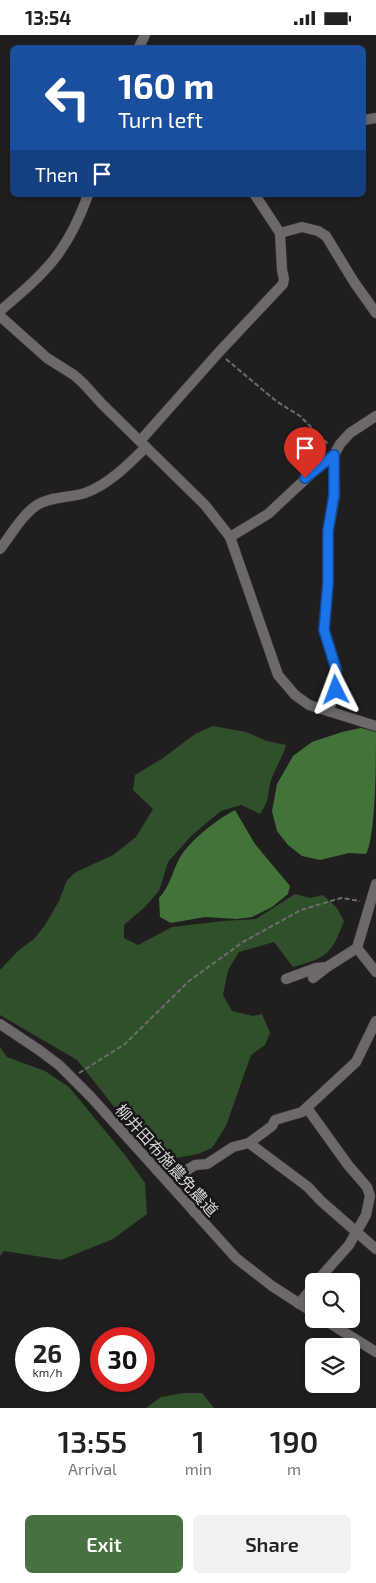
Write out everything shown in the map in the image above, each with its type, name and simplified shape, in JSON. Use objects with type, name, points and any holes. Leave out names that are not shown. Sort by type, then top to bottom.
[{"type":"street","points":[[0,311],[48,269],[78,221],[87,197]]},
{"type":"street","points":[[0,549],[28,513],[37,505],[46,501],[85,493],[99,487],[143,444],[220,351],[283,284],[280,233],[256,197]]},
{"type":"street","points":[[280,233],[302,227],[318,231],[326,237],[376,313]]},
{"type":"street","points":[[0,315],[47,359],[74,375],[83,383],[205,505],[230,537],[278,675],[295,695],[309,705],[376,726]]},
{"type":"street","points":[[230,537],[268,515],[335,453],[350,433],[376,416]]},
{"type":"street","points":[[328,711],[336,690],[336,669],[324,630],[328,583],[328,531],[334,495],[335,453]]},
{"type":"street","points":[[313,977],[357,948],[376,884]]},
{"type":"street","points":[[357,948],[376,972]]},
{"type":"street","points":[[286,979],[316,968],[327,967]]},
{"type":"street","points":[[194,1212],[186,1175],[187,1170],[195,1165],[208,1164],[215,1161],[224,1152],[249,1143],[272,1126],[275,1120],[302,1112],[356,1061],[376,1021]]},
{"type":"street","name":"柳井田布施農免農道","points":[[0,1024],[39,1050],[71,1078],[236,1258],[272,1286],[305,1308]]},
{"type":"street","points":[[307,1108],[348,1165],[367,1187],[370,1196],[366,1215],[356,1232],[343,1253],[324,1273]]},
{"type":"street","points":[[249,1143],[308,1187],[321,1201],[376,1249]]},
{"type":"street","points":[[299,1304],[305,1296]]},
{"type":"street","points":[[337,1328],[376,1352]]},
{"type":"path","points":[[220,351],[230,363],[276,401],[300,416],[335,453]]},
{"type":"path","points":[[71,1078],[125,1044],[189,981],[243,942],[276,922],[300,910],[341,898],[370,903]]},
{"type":"shaded area","points":[[213,726],[246,732],[267,741],[286,745],[271,781],[264,808],[260,814],[241,805],[221,811],[192,835],[168,862],[159,891],[145,907],[124,925],[124,938],[138,945],[172,927],[256,919],[295,894],[310,898],[323,895],[337,908],[344,921],[327,953],[305,964],[293,967],[274,942],[239,952],[228,970],[223,995],[232,1011],[253,1016],[262,1014],[270,1033],[265,1045],[251,1055],[226,1126],[212,1148],[198,1154],[176,1158],[156,1154],[142,1142],[77,1060],[0,1015],[0,970],[18,951],[35,938],[45,925],[59,901],[67,880],[76,872],[113,855],[136,837],[153,809],[133,790],[135,775],[163,758],[195,734]]},
{"type":"shaded area","points":[[361,728],[376,732],[374,814],[366,854],[349,853],[320,860],[302,856],[288,845],[277,831],[272,811],[277,784],[293,756],[312,742]]},
{"type":"shaded area","points":[[235,810],[255,844],[290,886],[288,894],[272,907],[252,917],[237,919],[205,917],[171,923],[160,917],[159,898],[166,889],[179,859],[204,831]]},
{"type":"shaded area","points":[[0,1047],[7,1057],[45,1071],[69,1087],[125,1155],[145,1183],[147,1214],[113,1239],[61,1260],[4,1251],[0,1256]]},
{"type":"shaded area","points":[[184,1393],[202,1393],[214,1408],[146,1408],[161,1397]]},
{"type":"route","points":[[305,478],[334,455],[334,495],[328,531],[328,583],[324,630],[336,669],[336,690]]}]
